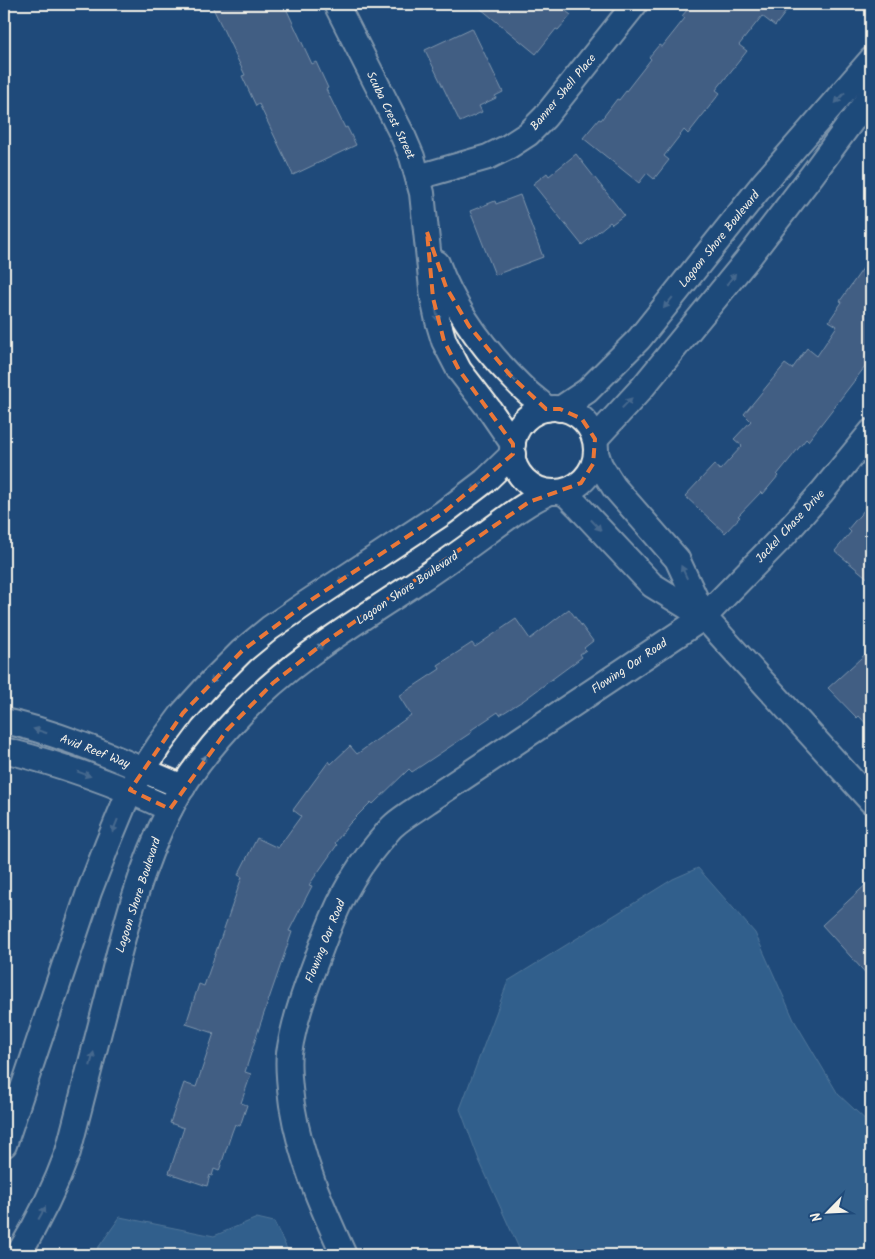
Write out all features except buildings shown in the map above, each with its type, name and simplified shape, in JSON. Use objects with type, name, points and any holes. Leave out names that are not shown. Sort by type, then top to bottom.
[{"type":"street","name":"Scuba Crest Street","points":[[336,4],[403,136],[418,177],[427,232],[433,298],[444,340],[459,370],[489,409],[513,449]]},
{"type":"street","name":"Banner Shell Place","points":[[418,177],[488,157],[528,134],[545,117],[636,4]]},
{"type":"street","name":"Lagoon Shore Boulevard","points":[[553,409],[588,391],[639,339],[763,184],[871,60]]},
{"type":"street","points":[[555,492],[571,489],[585,478],[594,464],[595,446],[746,261],[871,94]]},
{"type":"street","name":"Scuba Crest Street","points":[[427,232],[446,287],[469,326],[510,375],[532,396],[553,409]]},
{"type":"street","points":[[704,616],[652,585],[567,495],[539,489],[529,484],[515,465],[513,449],[517,432],[524,421],[534,413],[553,409],[571,412],[582,419],[590,428],[600,465],[614,486],[677,559],[704,616],[871,801]]},
{"type":"street","name":"Jackel Chase Drive","points":[[704,616],[785,534],[871,432]]},
{"type":"street","points":[[4,1145],[90,892],[130,790],[183,713],[242,651],[270,628],[443,513],[485,481],[513,449]]},
{"type":"street","name":"Lagoon Shore Boulevard","points":[[18,1255],[59,1179],[68,1152],[124,933],[154,845],[170,810],[183,788],[215,744],[242,713],[294,665],[325,642],[449,561],[523,506],[555,492]]},
{"type":"street","name":"Flowing Oar Road","points":[[344,1255],[321,1206],[307,1170],[297,1134],[290,1090],[289,1055],[295,1022],[306,988],[335,909],[351,879],[393,826],[428,800],[704,616]]},
{"type":"street","name":"Avid Reef Way","points":[[4,721],[51,735],[183,788]]},
{"type":"street","name":"Avid Reef Way","points":[[4,750],[42,759],[130,790],[170,810]]},
{"type":"highlighted area","points":[[427,232],[446,287],[469,326],[510,375],[546,409],[560,409],[582,419],[595,439],[593,464],[581,483],[529,502],[325,642],[273,683],[227,730],[170,809],[130,790],[183,713],[242,651],[308,602],[443,513],[513,454],[513,444],[459,370],[444,341],[433,298]]},
{"type":"water","points":[[698,868],[755,933],[794,1020],[838,1094],[871,1125],[871,1255],[522,1255],[479,1160],[460,1109],[508,981],[673,879]]},
{"type":"water","points":[[120,1217],[214,1236],[257,1218],[274,1222],[290,1255],[93,1255]]}]
